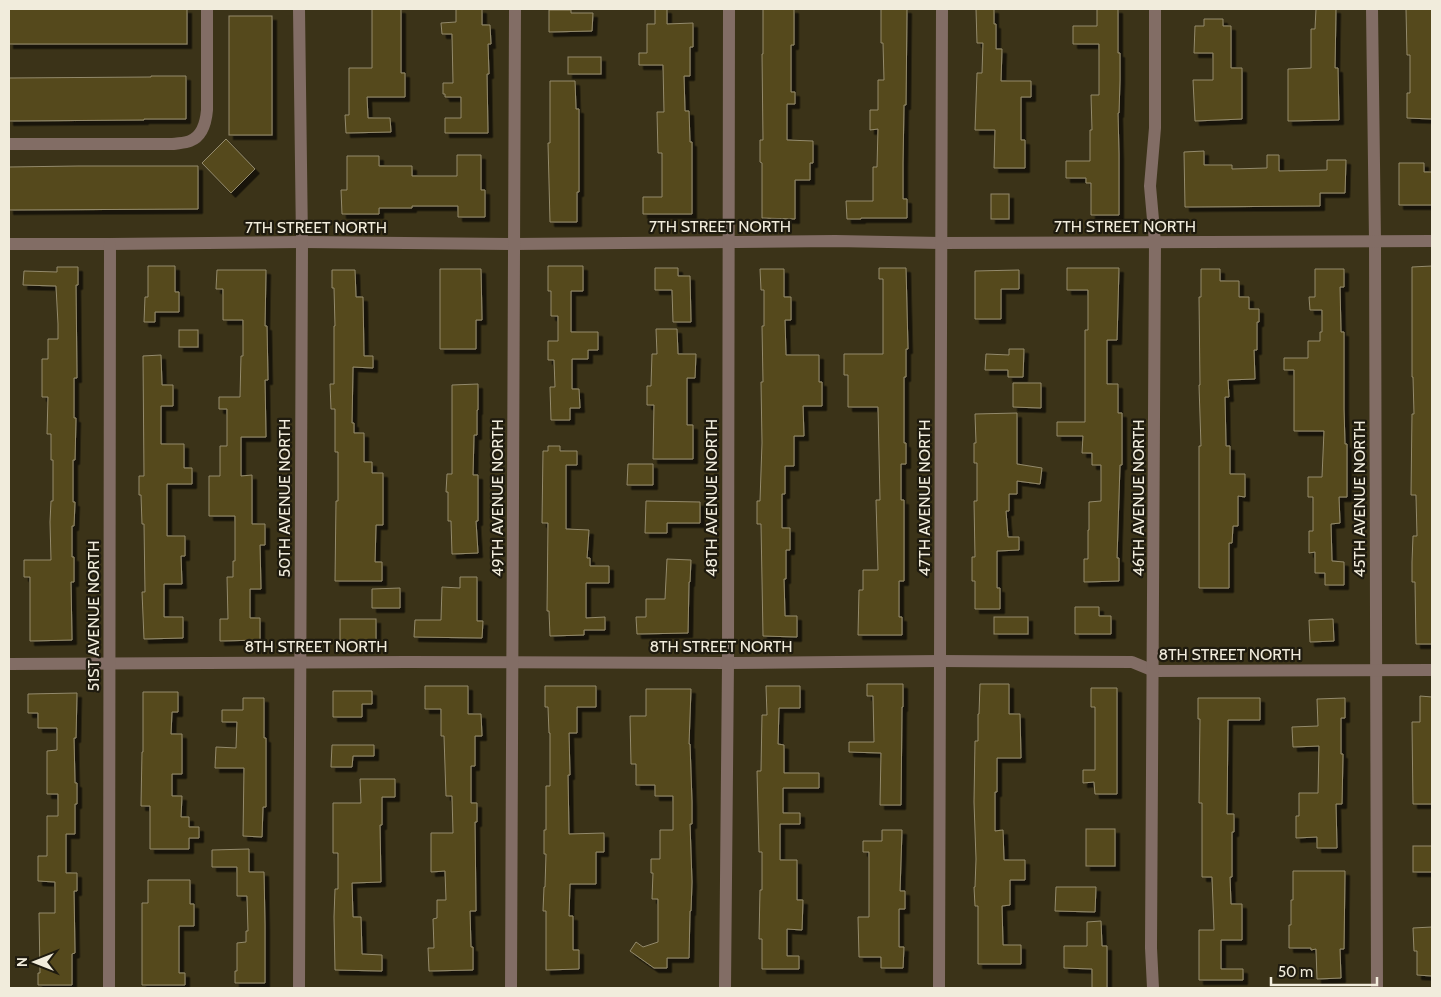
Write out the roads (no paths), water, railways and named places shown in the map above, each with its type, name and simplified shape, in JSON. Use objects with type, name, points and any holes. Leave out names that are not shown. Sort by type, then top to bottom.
[{"type":"street","points":[[9,144],[173,144],[190,141],[200,134],[206,122],[207,9]]},
{"type":"street","name":"50TH AVENUE NORTH","points":[[299,9],[302,242],[299,988]]},
{"type":"street","name":"49TH AVENUE NORTH","points":[[511,988],[515,9]]},
{"type":"street","name":"48TH AVENUE NORTH","points":[[725,988],[728,663],[729,9]]},
{"type":"street","name":"47TH AVENUE NORTH","points":[[939,988],[942,9]]},
{"type":"street","name":"46TH AVENUE NORTH","points":[[1153,988],[1151,948],[1155,242],[1150,186],[1155,128],[1155,9]]},
{"type":"street","name":"45TH AVENUE NORTH","points":[[1372,9],[1375,241],[1377,988]]},
{"type":"street","name":"7TH STREET NORTH","points":[[9,244],[1432,241]]},
{"type":"street","name":"51ST AVENUE NORTH","points":[[109,988],[110,244]]},
{"type":"street","name":"8TH STREET NORTH","points":[[9,664],[940,661],[1132,662],[1154,671],[1432,670]]}]
